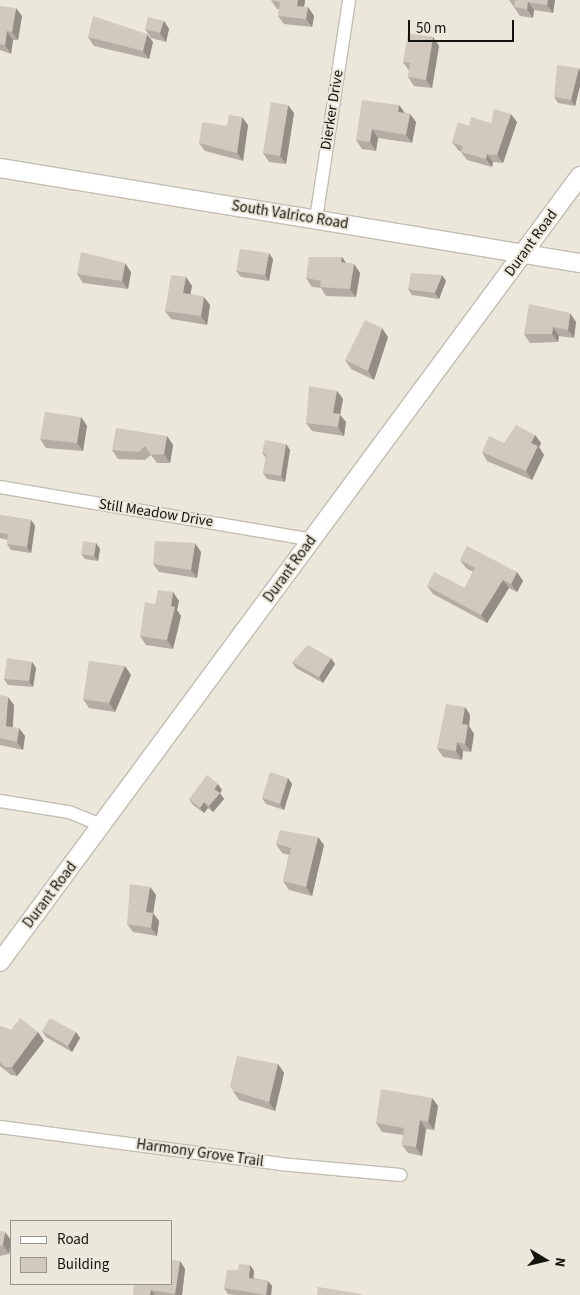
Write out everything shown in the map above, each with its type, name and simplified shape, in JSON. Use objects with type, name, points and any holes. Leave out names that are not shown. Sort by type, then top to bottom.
[{"type":"street","name":"Dierker Drive","points":[[316,219],[349,0]]},
{"type":"street","name":"South Valrico Road","points":[[0,168],[580,263]]},
{"type":"street","name":"Durant Road","points":[[0,962],[580,176]]},
{"type":"street","name":"Still Meadow Drive","points":[[0,487],[312,540]]},
{"type":"street","points":[[0,801],[69,812],[102,824]]},
{"type":"street","name":"Harmony Grove Trail","points":[[0,1128],[280,1164],[401,1175]]},
{"type":"building","points":[[271,0],[298,0],[297,6],[308,7],[306,19],[278,16],[280,2]]},
{"type":"building","points":[[515,0],[548,0],[547,5],[528,2],[527,9],[514,7]]},
{"type":"building","points":[[0,6],[16,8],[12,32],[7,31],[5,45],[0,44]]},
{"type":"building","points":[[93,16],[147,34],[143,51],[88,37]]},
{"type":"building","points":[[148,17],[164,21],[160,33],[145,29]]},
{"type":"building","points":[[408,33],[433,37],[426,80],[408,77],[410,63],[403,62]]},
{"type":"building","points":[[557,65],[579,68],[571,100],[554,97]]},
{"type":"building","points":[[362,100],[399,105],[398,112],[410,114],[406,135],[372,129],[370,142],[356,140]]},
{"type":"building","points":[[271,102],[288,105],[280,156],[263,153]]},
{"type":"building","points":[[494,109],[511,114],[497,155],[487,154],[486,159],[461,152],[463,147],[452,142],[458,122],[469,126],[471,117],[491,123]]},
{"type":"building","points":[[229,115],[242,117],[237,153],[199,143],[202,122],[227,126]]},
{"type":"building","points":[[240,249],[269,253],[265,275],[236,271]]},
{"type":"building","points":[[81,252],[125,263],[122,281],[77,274]]},
{"type":"building","points":[[309,257],[342,257],[341,262],[354,264],[350,289],[320,287],[321,281],[306,278]]},
{"type":"building","points":[[411,273],[442,275],[435,293],[408,289]]},
{"type":"building","points":[[171,275],[186,277],[183,293],[204,297],[201,316],[165,311]]},
{"type":"building","points":[[529,304],[570,313],[568,330],[553,327],[552,334],[524,334]]},
{"type":"building","points":[[365,320],[382,328],[368,371],[345,360]]},
{"type":"building","points":[[309,386],[337,391],[333,413],[340,414],[338,427],[306,423]]},
{"type":"building","points":[[45,412],[81,417],[77,443],[40,439]]},
{"type":"building","points":[[516,425],[535,435],[531,443],[538,446],[526,471],[482,452],[489,436],[504,443]]},
{"type":"building","points":[[116,428],[167,436],[164,454],[151,455],[145,446],[139,452],[112,450]]},
{"type":"building","points":[[265,440],[286,444],[281,476],[263,473],[266,454],[262,453]]},
{"type":"building","points":[[0,515],[31,520],[27,547],[7,544],[8,534],[0,533]]},
{"type":"building","points":[[83,541],[96,543],[94,556],[81,554]]},
{"type":"building","points":[[155,541],[195,543],[191,570],[153,564]]},
{"type":"building","points":[[467,546],[517,572],[511,584],[503,580],[481,615],[427,586],[434,572],[465,588],[475,568],[460,560]]},
{"type":"building","points":[[158,590],[173,592],[171,606],[175,607],[167,640],[140,636],[145,602],[155,604]]},
{"type":"building","points":[[308,645],[331,658],[319,677],[292,662]]},
{"type":"building","points":[[7,658],[32,662],[29,681],[4,679]]},
{"type":"building","points":[[89,661],[125,666],[109,703],[83,699]]},
{"type":"building","points":[[0,695],[8,697],[6,726],[19,728],[17,742],[0,738]]},
{"type":"building","points":[[446,704],[465,707],[462,724],[468,725],[465,744],[457,742],[456,751],[437,748]]},
{"type":"building","points":[[270,772],[288,778],[280,804],[262,798]]},
{"type":"building","points":[[207,775],[218,784],[214,789],[220,793],[209,806],[204,802],[200,808],[189,799]]},
{"type":"building","points":[[280,830],[318,837],[306,887],[283,881],[291,848],[276,844]]},
{"type":"building","points":[[130,884],[150,887],[146,912],[153,913],[151,928],[127,924]]},
{"type":"building","points":[[20,1018],[38,1032],[12,1067],[5,1067],[0,1062],[0,1026],[11,1030]]},
{"type":"building","points":[[50,1018],[76,1032],[68,1046],[42,1031]]},
{"type":"building","points":[[237,1056],[278,1064],[269,1102],[233,1091],[230,1086]]},
{"type":"building","points":[[381,1089],[432,1098],[428,1122],[420,1120],[416,1147],[402,1145],[404,1128],[376,1123]]},
{"type":"building","points":[[0,1231],[5,1232],[3,1245],[0,1246]]},
{"type":"building","points":[[172,1260],[180,1261],[175,1294],[151,1290],[150,1295],[133,1295],[134,1285],[172,1285]]},
{"type":"building","points":[[239,1264],[250,1265],[249,1278],[268,1281],[266,1295],[224,1288],[227,1270],[238,1270]]},
{"type":"building","points":[[318,1287],[362,1294],[362,1295],[317,1295]]}]
